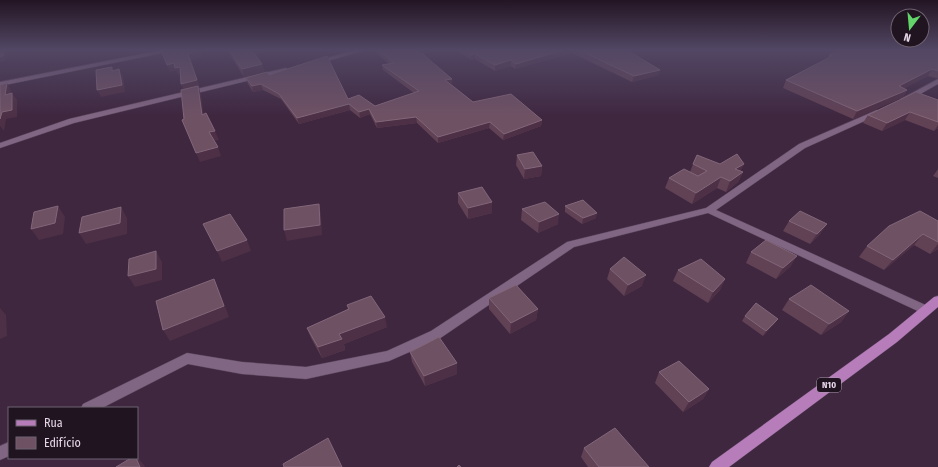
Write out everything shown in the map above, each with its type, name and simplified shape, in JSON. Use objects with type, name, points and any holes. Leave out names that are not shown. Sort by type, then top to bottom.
[{"type":"main road","name":"N10","points":[[717,467],[893,338],[938,300]]},
{"type":"street","points":[[0,84],[62,72]]},
{"type":"street","points":[[0,146],[72,121],[280,72]]},
{"type":"street","points":[[90,407],[187,358],[242,368],[306,373],[389,356],[435,335],[571,244],[709,210],[802,146],[891,106],[938,81]]},
{"type":"street","points":[[709,210],[926,310]]},
{"type":"building","points":[[96,72],[120,72],[122,85],[97,90]]},
{"type":"building","points":[[180,72],[194,72],[197,80],[181,84]]},
{"type":"building","points":[[267,72],[269,75],[279,72],[335,72],[348,99],[359,95],[375,106],[419,91],[392,72],[444,72],[452,79],[445,80],[473,102],[511,94],[542,120],[504,134],[490,122],[438,137],[416,117],[376,122],[369,109],[359,112],[349,104],[297,118],[279,94],[261,84],[252,86],[246,78]]},
{"type":"building","points":[[625,72],[652,72],[634,76]]},
{"type":"building","points":[[802,72],[927,72],[899,86],[907,90],[857,111],[786,80]]},
{"type":"building","points":[[7,83],[5,95],[12,93],[12,110],[2,112],[0,119],[0,85]]},
{"type":"building","points":[[198,86],[202,115],[206,113],[215,131],[209,132],[218,147],[196,153],[182,120],[184,119],[181,90]]},
{"type":"building","points":[[916,92],[938,100],[938,122],[910,112],[887,123],[868,115]]},
{"type":"building","points":[[533,152],[542,166],[525,169],[517,155]]},
{"type":"building","points":[[737,154],[744,164],[735,169],[743,172],[730,181],[721,177],[696,193],[669,178],[684,169],[698,176],[707,171],[693,164],[697,155],[720,164]]},
{"type":"building","points":[[482,187],[492,202],[468,208],[458,193]]},
{"type":"building","points":[[583,200],[597,213],[583,218],[565,206]]},
{"type":"building","points":[[545,202],[559,214],[539,222],[522,209]]},
{"type":"building","points":[[319,204],[320,225],[284,230],[284,209]]},
{"type":"building","points":[[58,206],[55,223],[31,229],[34,212]]},
{"type":"building","points":[[121,207],[120,223],[79,233],[82,217]]},
{"type":"building","points":[[800,211],[827,224],[817,234],[789,221]]},
{"type":"building","points":[[920,211],[938,221],[938,242],[923,234],[893,260],[867,246],[889,226]]},
{"type":"building","points":[[230,214],[247,240],[217,251],[203,224]]},
{"type":"building","points":[[766,240],[797,256],[783,268],[751,252]]},
{"type":"building","points":[[156,251],[156,269],[128,276],[129,259]]},
{"type":"building","points":[[624,257],[646,275],[628,285],[610,269]]},
{"type":"building","points":[[701,259],[725,279],[713,292],[678,270]]},
{"type":"building","points":[[214,279],[224,306],[163,330],[156,301]]},
{"type":"building","points":[[516,285],[538,309],[511,323],[489,298]]},
{"type":"building","points":[[811,285],[849,311],[829,324],[789,299]]},
{"type":"building","points":[[371,296],[385,317],[339,334],[342,339],[318,347],[307,328],[349,309],[347,305]]},
{"type":"building","points":[[756,303],[778,319],[766,331],[745,316]]},
{"type":"building","points":[[439,337],[457,363],[424,376],[410,352]]},
{"type":"building","points":[[679,361],[709,389],[689,402],[659,372]]},
{"type":"building","points":[[615,428],[649,467],[599,467],[584,448]]},
{"type":"building","points":[[328,438],[342,467],[284,467],[283,464]]},
{"type":"building","points":[[129,459],[136,459],[140,467],[116,467]]}]
